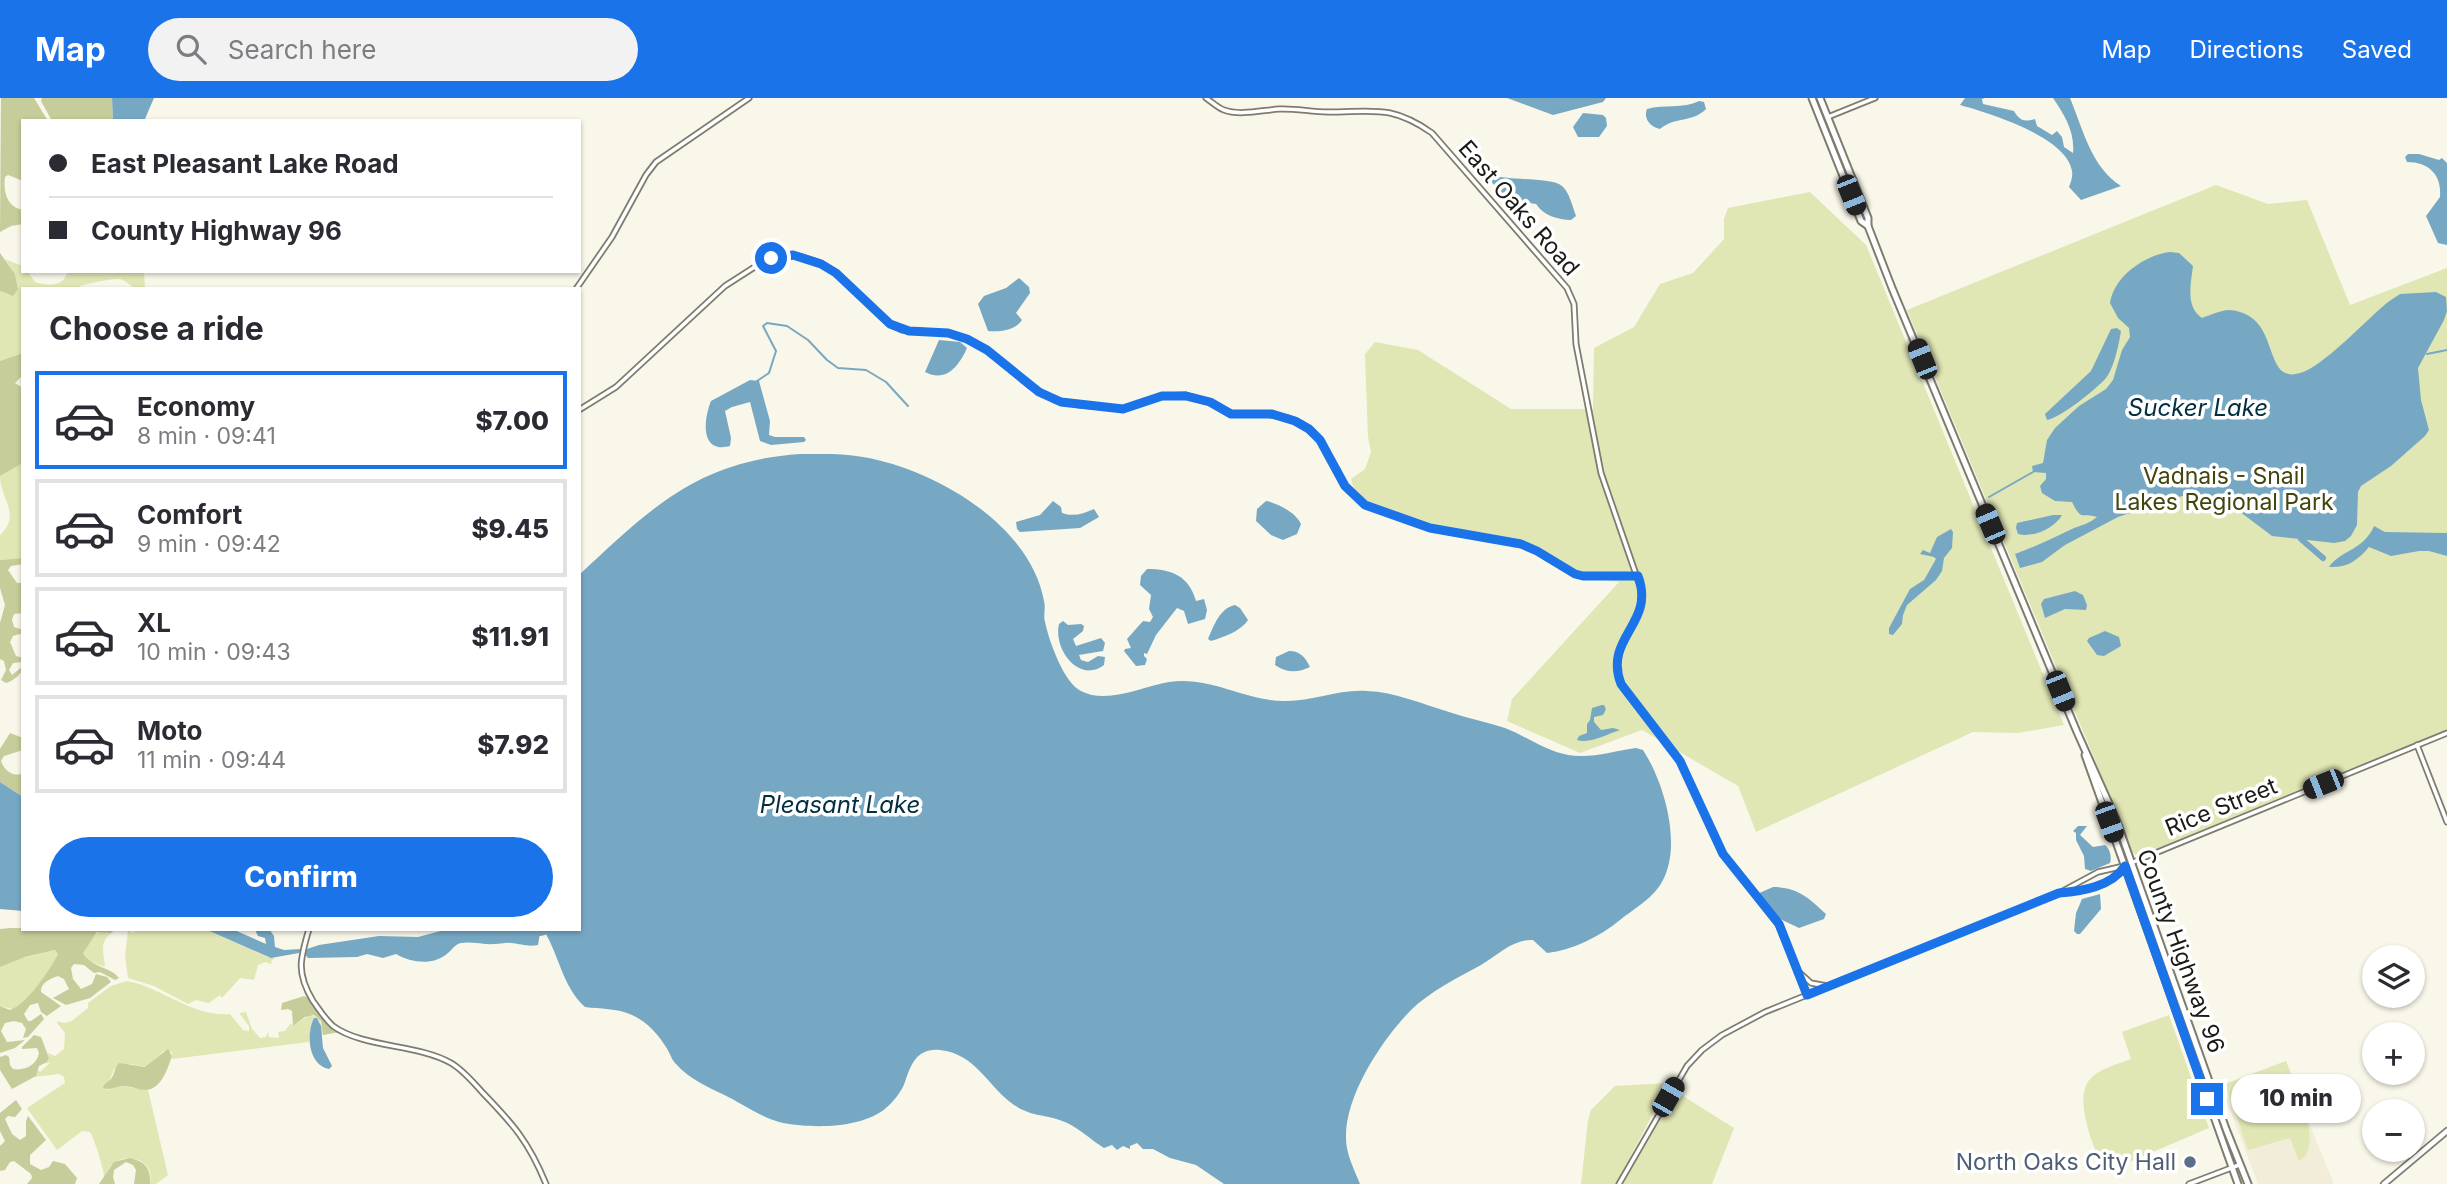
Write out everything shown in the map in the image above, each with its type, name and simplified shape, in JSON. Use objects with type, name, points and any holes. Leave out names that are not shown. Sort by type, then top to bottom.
[{"type":"main road","name":"County Highway 96","points":[[1812,98],[1824,118],[1868,218],[1868,226],[2077,732],[2238,1184]]},
{"type":"main road","name":"County Highway 96","points":[[1820,98],[1824,118]]},
{"type":"main road","name":"County Highway 96","points":[[2077,732],[2100,780],[2132,863],[2248,1184]]},
{"type":"main road","points":[[2384,1184],[2447,1131]]},
{"type":"street","points":[[577,287],[612,237],[656,162],[749,98]]},
{"type":"street","name":"East Oaks Road","points":[[1206,98],[1224,110],[1232,111],[1364,110],[1404,117],[1432,133],[1563,283],[1572,298],[1575,311],[1576,344],[1601,473],[1622,538],[1638,576],[1642,595],[1641,608],[1617,653],[1617,671],[1621,684],[1680,761],[1718,845],[1729,863],[1779,924],[1807,995]]},
{"type":"street","points":[[1824,118],[1875,98]]},
{"type":"street","points":[[581,409],[616,387],[725,286],[764,261],[785,255],[799,256],[836,273],[890,324],[909,331],[948,333],[967,339],[987,350],[1039,392],[1055,400],[1123,409],[1162,396],[1186,396],[1210,402],[1231,414],[1265,414],[1288,418],[1303,424],[1320,440],[1345,486],[1365,505],[1430,528],[1521,544],[1575,574],[1638,576]]},
{"type":"street","name":"Rice Street","points":[[2125,866],[2447,733]]},
{"type":"street","points":[[2417,745],[2447,822]]},
{"type":"street","points":[[2059,893],[2094,887],[2116,876],[2125,866]]},
{"type":"street","points":[[1619,1184],[1680,1076],[1712,1042],[1738,1025],[2059,893],[2098,872],[2125,866]]},
{"type":"street","points":[[309,931],[300,969],[304,985],[330,1023],[352,1035],[435,1056],[457,1067],[519,1132],[535,1158],[546,1184]]},
{"type":"street","points":[[1797,969],[1811,983],[1832,985]]},
{"type":"street","points":[[2189,1184],[2240,1165]]},
{"type":"shaded area","points":[[2286,1061],[2334,1184],[2258,1184],[2221,1086]]},
{"type":"green space","points":[[1,98],[34,98],[47,119],[21,119],[21,180],[8,175],[5,177],[6,193],[10,202],[21,209],[21,224],[0,232]]},
{"type":"green space","points":[[42,98],[112,98],[113,119],[51,119]]},
{"type":"green space","name":"Vadnais - Snail Lakes Regional Park","points":[[2216,185],[2268,204],[2307,200],[2350,305],[2447,268],[2447,730],[2214,827],[2137,856],[2131,851],[1907,310]]},
{"type":"green space","points":[[1810,192],[1866,245],[2064,725],[2018,733],[1973,732],[1756,832],[1738,786],[1642,730],[1580,753],[1507,721],[1512,699],[1619,582],[1582,576],[1554,557],[1505,539],[1394,514],[1373,505],[1358,494],[1351,479],[1365,469],[1371,452],[1365,354],[1375,342],[1418,350],[1511,409],[1593,409],[1594,348],[1634,327],[1660,284],[1693,273],[1724,239],[1724,219],[1728,208]]},
{"type":"green space","points":[[0,253],[15,274],[18,289],[13,296],[0,291]]},
{"type":"green space","points":[[5,259],[21,266],[21,273],[28,273],[35,282],[59,283],[67,273],[144,273],[145,287],[134,287],[116,279],[80,287],[21,287],[21,354],[0,361],[0,291],[9,295],[18,289],[15,274]]},
{"type":"green space","points":[[21,354],[21,377],[15,383],[21,387],[21,464],[0,476],[0,361]]},
{"type":"green space","points":[[21,464],[21,558],[0,560],[0,535],[6,528],[10,513],[0,476]]},
{"type":"green space","points":[[21,558],[21,564],[11,566],[8,570],[17,583],[21,583],[21,613],[14,614],[12,620],[14,627],[21,629],[21,634],[13,636],[10,642],[16,656],[21,657],[21,662],[13,663],[9,670],[12,675],[21,668],[21,672],[6,683],[1,680],[6,670],[4,661],[0,659],[0,623],[5,605],[0,588],[0,560]]},
{"type":"green space","points":[[10,733],[21,737],[21,751],[4,756],[1,761],[9,772],[21,773],[21,796],[0,782],[0,749]]},
{"type":"green space","points":[[0,929],[114,931],[97,932],[83,953],[91,962],[111,971],[119,978],[115,980],[100,972],[94,973],[84,965],[74,964],[71,968],[73,979],[81,989],[92,984],[96,974],[107,977],[111,982],[90,998],[66,1005],[53,998],[69,989],[64,979],[58,976],[49,980],[42,986],[41,992],[61,1006],[47,1016],[41,1012],[38,1003],[30,1005],[24,1014],[28,1021],[41,1014],[44,1019],[28,1037],[23,1038],[26,1029],[22,1023],[5,1023],[1,1031],[7,1042],[25,1040],[15,1048],[0,1053],[0,1006],[10,1010],[24,1001],[44,977],[58,954],[55,950],[25,957],[0,967]]},
{"type":"green space","points":[[100,931],[113,932],[104,944],[105,967],[88,961],[83,953],[91,939]]},
{"type":"green space","points":[[128,931],[210,931],[275,958],[271,961],[272,964],[265,962],[258,965],[254,980],[240,978],[222,998],[220,995],[209,1003],[196,1000],[188,1004],[154,986],[128,978],[125,956]]},
{"type":"green space","points":[[55,950],[58,953],[55,960],[32,992],[12,1009],[0,1006],[0,967]]},
{"type":"green space","points":[[127,981],[190,1007],[216,1014],[230,1014],[243,1030],[249,1031],[249,1026],[239,1013],[246,1012],[252,1029],[260,1038],[266,1037],[268,1032],[269,1037],[279,1038],[278,1032],[285,1031],[291,1023],[293,1026],[310,1015],[316,1017],[312,1023],[309,1042],[172,1059],[172,1052],[164,1051],[147,1067],[130,1064],[114,1069],[106,1090],[123,1086],[148,1090],[168,1175],[156,1184],[150,1184],[150,1173],[144,1163],[128,1158],[117,1161],[104,1178],[90,1132],[82,1131],[57,1150],[27,1108],[65,1083],[64,1077],[59,1074],[34,1077],[38,1070],[40,1072],[51,1062],[45,1064],[49,1059],[48,1053],[55,1056],[64,1049],[65,1033],[58,1021],[74,1019],[88,1008],[88,1003],[111,986]]},
{"type":"green space","points":[[304,996],[309,998],[340,1032],[323,1035],[321,1021],[314,1015],[305,1017],[293,1026],[292,1011],[281,1010],[282,1003]]},
{"type":"green space","points":[[2169,1015],[2209,1128],[2104,1173],[2087,1125],[2083,1098],[2085,1087],[2091,1078],[2100,1072],[2131,1059],[2122,1032]]},
{"type":"green space","points":[[34,1035],[41,1037],[49,1058],[39,1066],[36,1076],[12,1089],[0,1070],[0,1057],[9,1057],[13,1069],[30,1066],[38,1057],[37,1048],[22,1047]]},
{"type":"green space","points":[[168,1049],[172,1056],[166,1071],[152,1089],[124,1086],[103,1088],[119,1063],[145,1067]]},
{"type":"green space","points":[[2286,1061],[2301,1098],[2309,1129],[2307,1154],[2299,1161],[2290,1138],[2248,1150],[2225,1084]]},
{"type":"green space","points":[[1669,1083],[1616,1184],[1581,1184],[1591,1110],[1615,1086]]},
{"type":"green space","points":[[1675,1091],[1734,1128],[1712,1184],[1623,1184]]},
{"type":"green space","points":[[16,1100],[22,1109],[15,1117],[8,1116],[5,1119],[12,1134],[20,1140],[26,1136],[28,1116],[46,1140],[30,1155],[30,1164],[41,1170],[49,1167],[53,1161],[65,1164],[77,1178],[75,1184],[27,1184],[32,1178],[31,1174],[14,1161],[0,1171],[0,1146],[5,1141],[0,1131],[0,1113]]},
{"type":"green space","points":[[129,1158],[146,1166],[150,1184],[134,1184],[136,1170],[126,1162],[114,1170],[115,1184],[99,1184],[114,1162]]},
{"type":"water","points":[[112,98],[154,98],[145,119],[113,119]]},
{"type":"water","points":[[1507,98],[1606,98],[1603,102],[1553,115]]},
{"type":"water","points":[[1965,98],[1985,98],[1982,99],[1983,104],[2014,111],[2023,120],[2035,119],[2037,126],[2052,135],[2057,131],[2062,137],[2064,147],[2073,153],[2071,131],[2053,98],[2070,98],[2095,158],[2102,169],[2121,186],[2081,200],[2069,187],[2072,171],[2067,159],[2056,147],[2007,120],[1960,105]]},
{"type":"water","points":[[1704,102],[1706,109],[1701,113],[1672,122],[1660,129],[1647,119],[1647,109],[1687,105]]},
{"type":"water","points":[[1583,113],[1603,115],[1606,118],[1607,126],[1599,137],[1578,137],[1573,127]]},
{"type":"water","points":[[2408,154],[2439,160],[2442,158],[2447,163],[2447,245],[2438,243],[2426,216],[2440,197],[2439,182],[2427,167],[2407,162],[2405,157]]},
{"type":"water","points":[[1492,175],[1557,183],[1567,192],[1576,216],[1571,220],[1561,219],[1547,214],[1536,204],[1507,200],[1489,179]]},
{"type":"water","name":"Sucker Lake","points":[[2170,252],[2179,253],[2193,266],[2190,294],[2197,313],[2202,318],[2232,310],[2254,320],[2262,329],[2281,370],[2289,374],[2300,373],[2320,362],[2400,294],[2436,292],[2446,297],[2447,311],[2444,320],[2418,368],[2421,400],[2429,430],[2391,466],[2361,486],[2358,492],[2357,525],[2345,541],[2334,543],[2272,536],[2222,501],[2182,496],[2118,517],[2065,545],[2042,562],[2020,568],[2015,554],[2097,517],[2082,515],[2072,502],[2055,501],[2042,493],[2040,486],[2046,479],[2046,473],[2033,472],[2032,466],[2043,463],[2047,440],[2055,428],[2079,406],[2106,389],[2113,380],[2122,350],[2130,337],[2129,328],[2118,318],[2110,303],[2118,284],[2141,262]]},
{"type":"water","points":[[1019,278],[1029,287],[1030,293],[1016,313],[1022,320],[1011,329],[988,331],[978,304],[984,296],[1006,288]]},
{"type":"water","points":[[2117,328],[2121,331],[2119,342],[2106,378],[2069,409],[2047,420],[2045,414],[2091,371],[2111,329]]},
{"type":"water","points":[[939,340],[960,342],[967,348],[951,371],[933,375],[925,372]]},
{"type":"water","points":[[750,380],[759,381],[770,421],[769,435],[804,437],[804,442],[771,445],[760,441],[750,402],[725,411],[731,438],[730,446],[713,445],[706,433],[711,401]]},
{"type":"water","name":"Pleasant Lake","points":[[800,454],[832,454],[891,463],[948,488],[975,505],[999,525],[1020,548],[1035,573],[1044,601],[1047,630],[1063,671],[1075,687],[1091,695],[1113,695],[1184,681],[1283,701],[1356,691],[1377,692],[1505,728],[1551,750],[1568,755],[1593,755],[1636,748],[1643,750],[1664,796],[1671,831],[1671,849],[1663,880],[1644,902],[1595,937],[1576,946],[1547,953],[1533,940],[1519,942],[1434,992],[1410,1011],[1367,1070],[1358,1087],[1347,1122],[1346,1144],[1360,1184],[1224,1184],[1196,1165],[1170,1158],[1153,1149],[1143,1149],[1137,1143],[1130,1146],[1130,1149],[1123,1146],[1117,1150],[1112,1145],[1104,1148],[1065,1122],[1018,1107],[971,1063],[940,1050],[920,1054],[894,1100],[876,1115],[863,1120],[835,1126],[805,1126],[779,1122],[760,1114],[684,1072],[647,1024],[620,1011],[585,1007],[566,980],[544,931],[581,931],[581,573],[629,529],[678,492],[732,467]]},
{"type":"water","points":[[1053,501],[1061,507],[1062,513],[1078,514],[1094,509],[1099,517],[1080,528],[1020,532],[1017,529],[1016,522],[1040,515]]},
{"type":"water","points":[[1266,501],[1281,506],[1295,516],[1301,524],[1297,534],[1283,540],[1271,535],[1256,521],[1257,509]]},
{"type":"water","points":[[2062,515],[2049,528],[2030,535],[2018,534],[2017,523]]},
{"type":"water","points":[[2374,526],[2385,532],[2447,533],[2447,556],[2419,551],[2391,556],[2369,547],[2351,563],[2329,567],[2364,540]]},
{"type":"water","points":[[1951,529],[1952,548],[1944,558],[1942,571],[1936,580],[1907,605],[1902,624],[1893,635],[1889,634],[1889,628],[1910,589],[1924,580],[1936,559],[1920,554],[1923,550],[1930,553],[1937,537]]},
{"type":"water","points":[[1147,569],[1164,570],[1184,580],[1196,601],[1204,599],[1207,610],[1205,619],[1188,624],[1184,611],[1177,608],[1156,635],[1147,654],[1144,653],[1147,659],[1145,665],[1136,666],[1124,651],[1131,648],[1127,639],[1143,621],[1150,622],[1153,617],[1149,609],[1151,595],[1140,585],[1141,576]]},
{"type":"water","points":[[2075,591],[2083,595],[2086,610],[2065,609],[2045,618],[2041,604],[2044,599]]},
{"type":"water","points":[[1235,605],[1248,620],[1245,624],[1227,635],[1211,641],[1208,639],[1221,613]]},
{"type":"water","points":[[1063,621],[1068,625],[1084,626],[1083,631],[1073,639],[1076,646],[1101,638],[1105,643],[1103,651],[1079,655],[1081,660],[1088,662],[1098,656],[1105,657],[1104,665],[1095,670],[1086,670],[1070,661],[1060,644],[1058,634],[1059,624]]},
{"type":"water","points":[[2105,631],[2119,637],[2121,646],[2104,656],[2097,655],[2087,641]]},
{"type":"water","points":[[1289,651],[1302,655],[1310,667],[1292,671],[1275,665],[1276,657]]},
{"type":"water","points":[[1604,705],[1606,709],[1603,715],[1594,717],[1594,722],[1601,730],[1620,730],[1593,740],[1577,740],[1579,736],[1587,733],[1592,708]]},
{"type":"water","points":[[0,782],[21,796],[21,911],[0,909]]},
{"type":"water","points":[[2078,826],[2087,826],[2080,835],[2093,847],[2107,846],[2110,863],[2091,871],[2085,869],[2084,856],[2073,831]]},
{"type":"water","points":[[1773,887],[1790,889],[1803,895],[1826,914],[1824,919],[1799,928],[1778,918],[1757,894]]},
{"type":"water","points":[[2100,894],[2101,909],[2080,934],[2077,934],[2074,931],[2076,913],[2082,899]]},
{"type":"water","points":[[210,931],[237,931],[266,944],[265,938],[258,936],[256,931],[270,931],[275,947],[284,950],[301,949],[299,953],[271,958]]},
{"type":"water","points":[[440,931],[540,933],[538,945],[461,943],[442,957],[429,961],[416,961],[396,954],[383,958],[367,954],[357,957],[308,958],[305,954],[307,949],[319,945],[379,936],[418,937]]},
{"type":"water","points":[[314,1018],[317,1018],[321,1026],[323,1048],[332,1066],[329,1069],[317,1062],[313,1055],[310,1032]]},
{"type":"waterway","points":[[757,381],[769,373],[776,351],[763,326],[767,323],[787,326],[808,340],[838,368],[866,370],[886,382],[908,406]]},
{"type":"waterway","points":[[2427,354],[2447,350]]},
{"type":"waterway","points":[[1989,497],[2033,472]]},
{"type":"waterway","points":[[2301,539],[2323,558]]},
{"type":"waterway","points":[[540,933],[544,932]]},
{"type":"place","name":"North Oaks City Hall","points":[[2190,1162]]},
{"type":"route","points":[[771,258],[793,255],[821,264],[836,273],[890,324],[909,331],[948,333],[967,339],[987,350],[1030,386],[1055,400],[1123,409],[1162,396],[1178,395],[1202,399],[1231,414],[1272,414],[1288,418],[1303,424],[1320,440],[1345,486],[1365,505],[1430,528],[1521,544],[1575,574],[1598,577],[1638,576],[1642,589],[1641,608],[1617,653],[1616,665],[1621,684],[1680,761],[1723,854],[1779,924],[1807,995],[2059,893],[2094,887],[2116,876],[2125,866],[2207,1099]]}]
